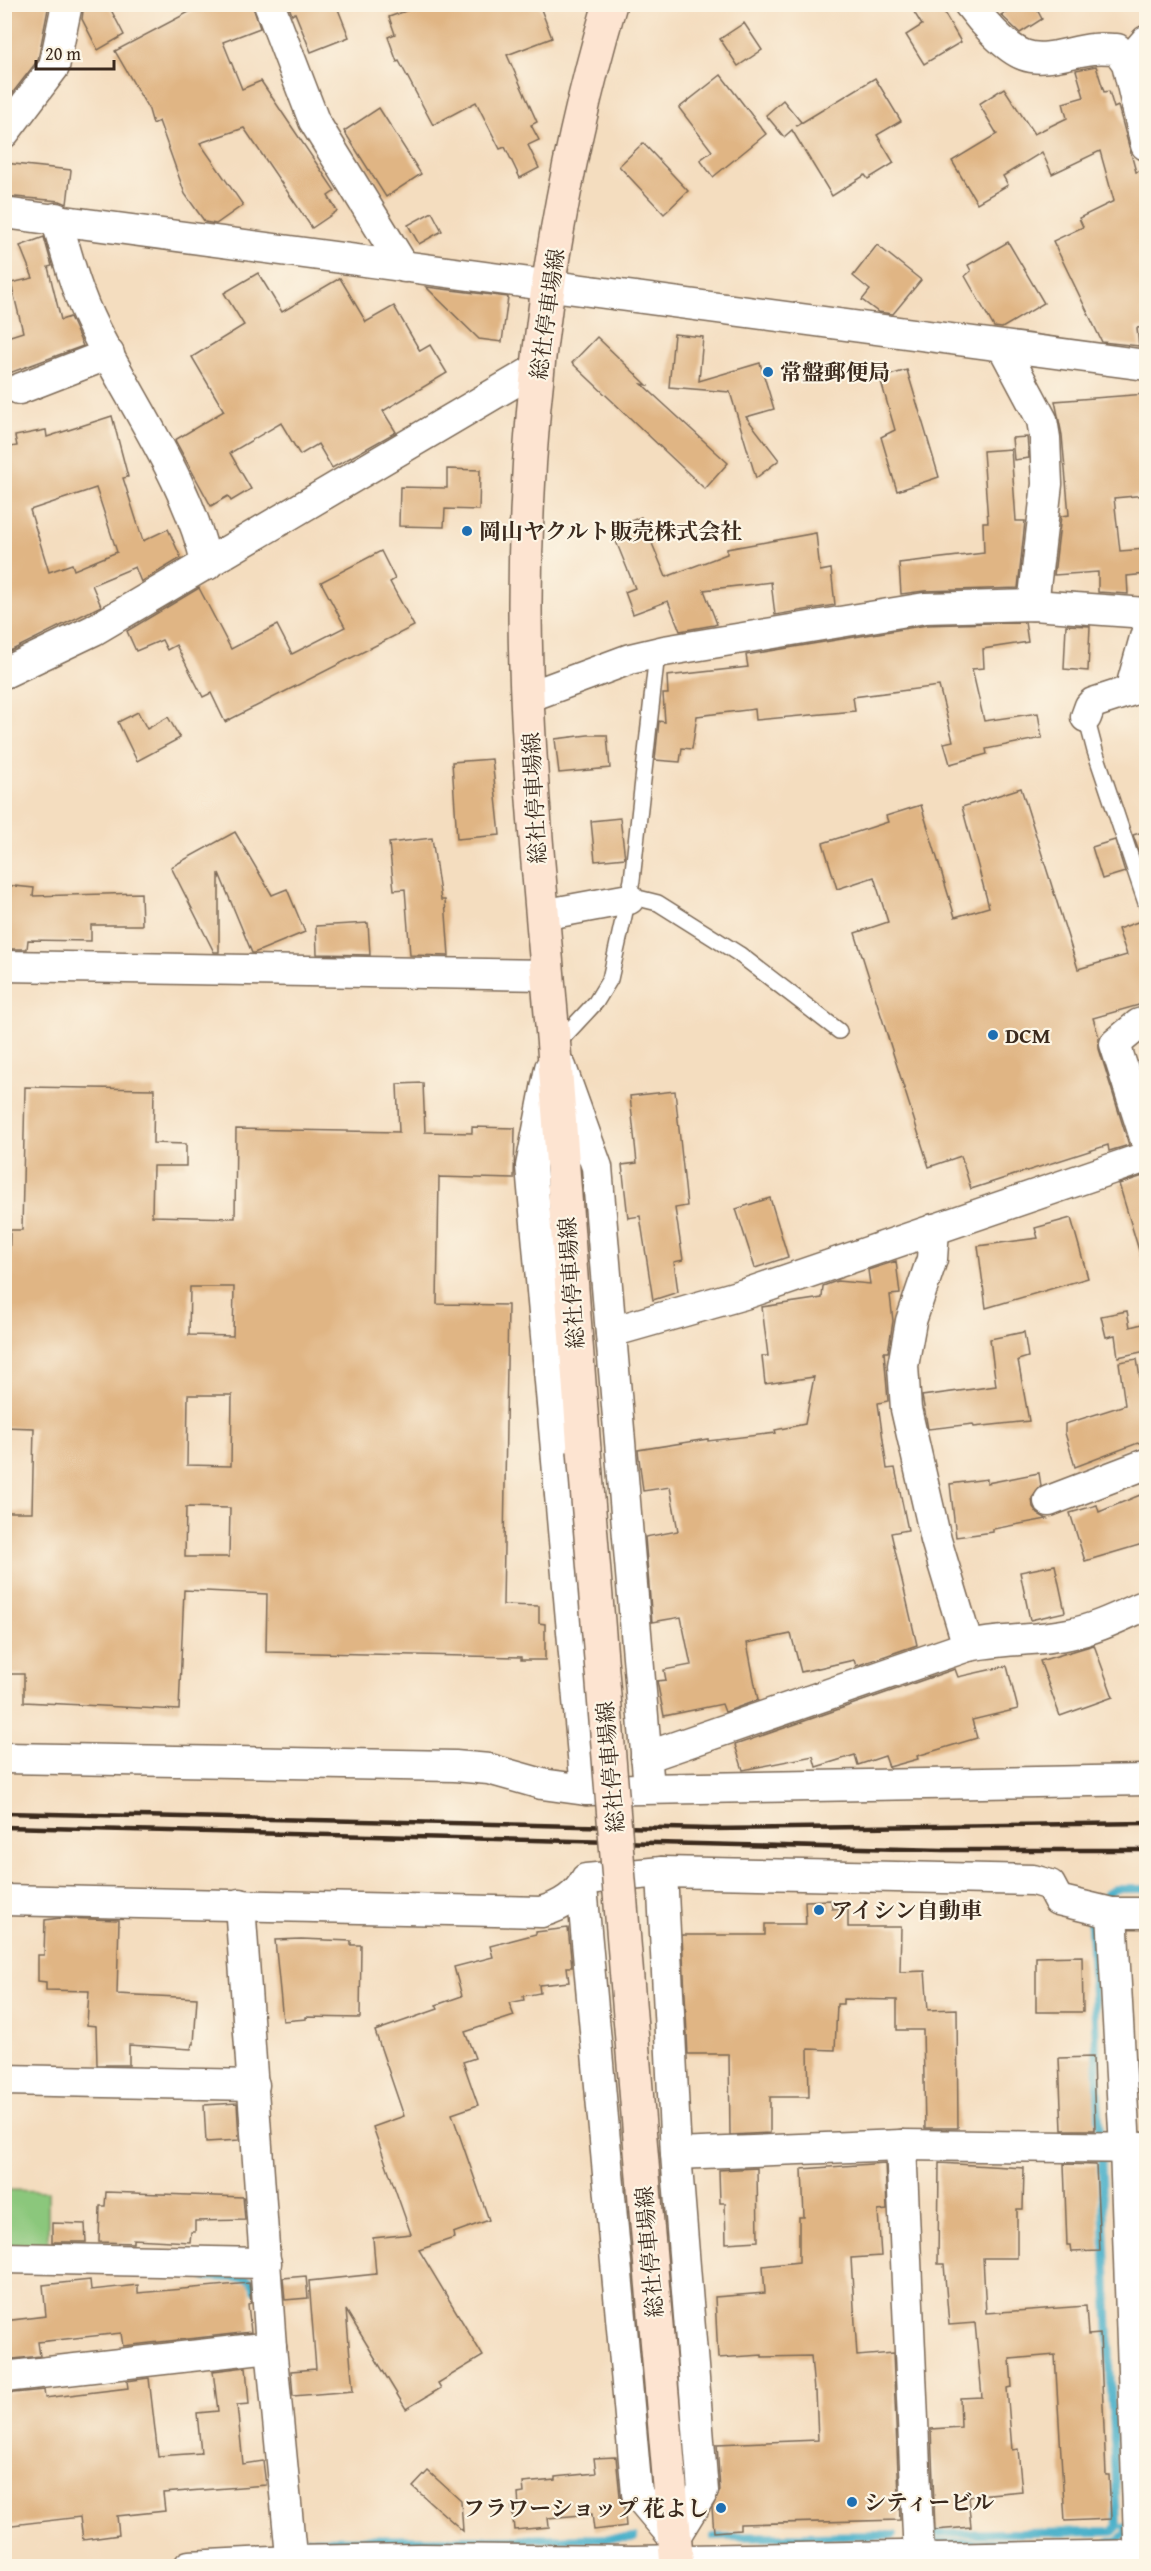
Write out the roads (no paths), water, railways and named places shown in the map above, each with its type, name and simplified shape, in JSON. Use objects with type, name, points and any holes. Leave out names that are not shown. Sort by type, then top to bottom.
[{"type":"main road","name":"総社停車場線","points":[[610,4],[593,62],[549,287],[538,368],[527,532],[525,605],[535,835],[554,1047],[584,1450],[645,2200],[676,2555]]},
{"type":"street","points":[[4,133],[54,67],[67,4]]},
{"type":"street","points":[[269,4],[314,122],[404,267]]},
{"type":"street","points":[[969,4],[990,28],[1013,49],[1024,55],[1045,57],[1094,49],[1116,49],[1127,63],[1146,145]]},
{"type":"street","points":[[1127,63],[1146,41]]},
{"type":"street","points":[[4,213],[56,218],[549,287],[1146,365]]},
{"type":"street","points":[[56,218],[74,279],[93,326],[152,431],[200,537],[207,565]]},
{"type":"street","points":[[1003,347],[1042,420],[1045,438],[1047,484],[1033,605]]},
{"type":"street","points":[[19,389],[109,354]]},
{"type":"street","points":[[4,673],[94,630],[538,368]]},
{"type":"street","points":[[528,697],[630,659],[925,608],[1033,605],[1146,613]]},
{"type":"street","points":[[1086,717],[1093,703],[1130,691],[1146,634]]},
{"type":"street","points":[[542,915],[629,899]]},
{"type":"street","points":[[4,966],[548,975]]},
{"type":"street","points":[[1146,1022],[1139,1024],[1115,1044],[1146,1141]]},
{"type":"street","points":[[554,1047],[597,1167],[649,1788]]},
{"type":"street","points":[[554,1047],[531,1166],[586,1790]]},
{"type":"street","points":[[611,1332],[748,1293],[1146,1156]]},
{"type":"street","points":[[934,1229],[932,1259],[911,1321],[903,1366],[906,1409],[936,1540],[968,1647]]},
{"type":"street","points":[[1049,1501],[1146,1464]]},
{"type":"street","points":[[646,1757],[968,1647],[989,1642],[1068,1635],[1094,1628],[1146,1605]]},
{"type":"street","points":[[4,1758],[455,1766],[489,1769],[542,1784],[586,1790],[1146,1780]]},
{"type":"street","points":[[662,1872],[676,2154],[703,2491],[676,2555]]},
{"type":"street","points":[[4,1900],[540,1912],[558,1907],[582,1887],[586,1879],[597,1876],[662,1872],[1032,1880],[1050,1885],[1058,1900],[1112,1913],[1146,1913]]},
{"type":"street","points":[[582,1887],[638,2494],[676,2555]]},
{"type":"street","points":[[240,1904],[267,2263],[271,2347],[292,2564]]},
{"type":"street","points":[[189,2566],[421,2563],[676,2555],[919,2561],[1142,2559],[1121,2148],[1112,1913]]},
{"type":"street","points":[[4,2080],[254,2085]]},
{"type":"street","points":[[676,2154],[901,2145],[1121,2148]]},
{"type":"street","points":[[901,2145],[919,2561]]},
{"type":"street","points":[[4,2258],[267,2263]]},
{"type":"street","points":[[4,2377],[271,2347]]},
{"type":"lane","points":[[554,1047],[596,1002],[610,980],[629,899],[657,653]]},
{"type":"lane","points":[[1086,717],[1146,903]]},
{"type":"lane","points":[[629,899],[658,903],[739,954],[839,1031]]},
{"type":"waterway","points":[[1107,1894],[1115,1889],[1146,1889]]},
{"type":"waterway","points":[[1091,1922],[1100,2142]]},
{"type":"waterway","points":[[932,2534],[1113,2532],[1117,2526],[1101,2154]]},
{"type":"waterway","points":[[206,2277],[247,2278],[255,2285],[255,2290]]},
{"type":"waterway","points":[[1109,2542],[1117,2542],[1126,2533],[1125,2526]]},
{"type":"waterway","points":[[714,2537],[894,2535]]},
{"type":"waterway","points":[[303,2540],[634,2538]]},
{"type":"waterway","points":[[933,2543],[1010,2543]]},
{"type":"railway","points":[[4,1813],[711,1829],[1146,1823]]},
{"type":"railway","points":[[4,1827],[944,1850],[1146,1850]]},
{"type":"place","name":"常盤郵便局","points":[[768,372]]},
{"type":"place","name":"岡山ヤクルト販売株式会社","points":[[467,531]]},
{"type":"place","name":"DCM","points":[[993,1035]]},
{"type":"place","name":"アイシン自動車","points":[[819,1910]]},
{"type":"place","name":"シティービル","points":[[852,2502]]},
{"type":"place","name":"フラワーショップ 花よし","points":[[721,2508]]}]
